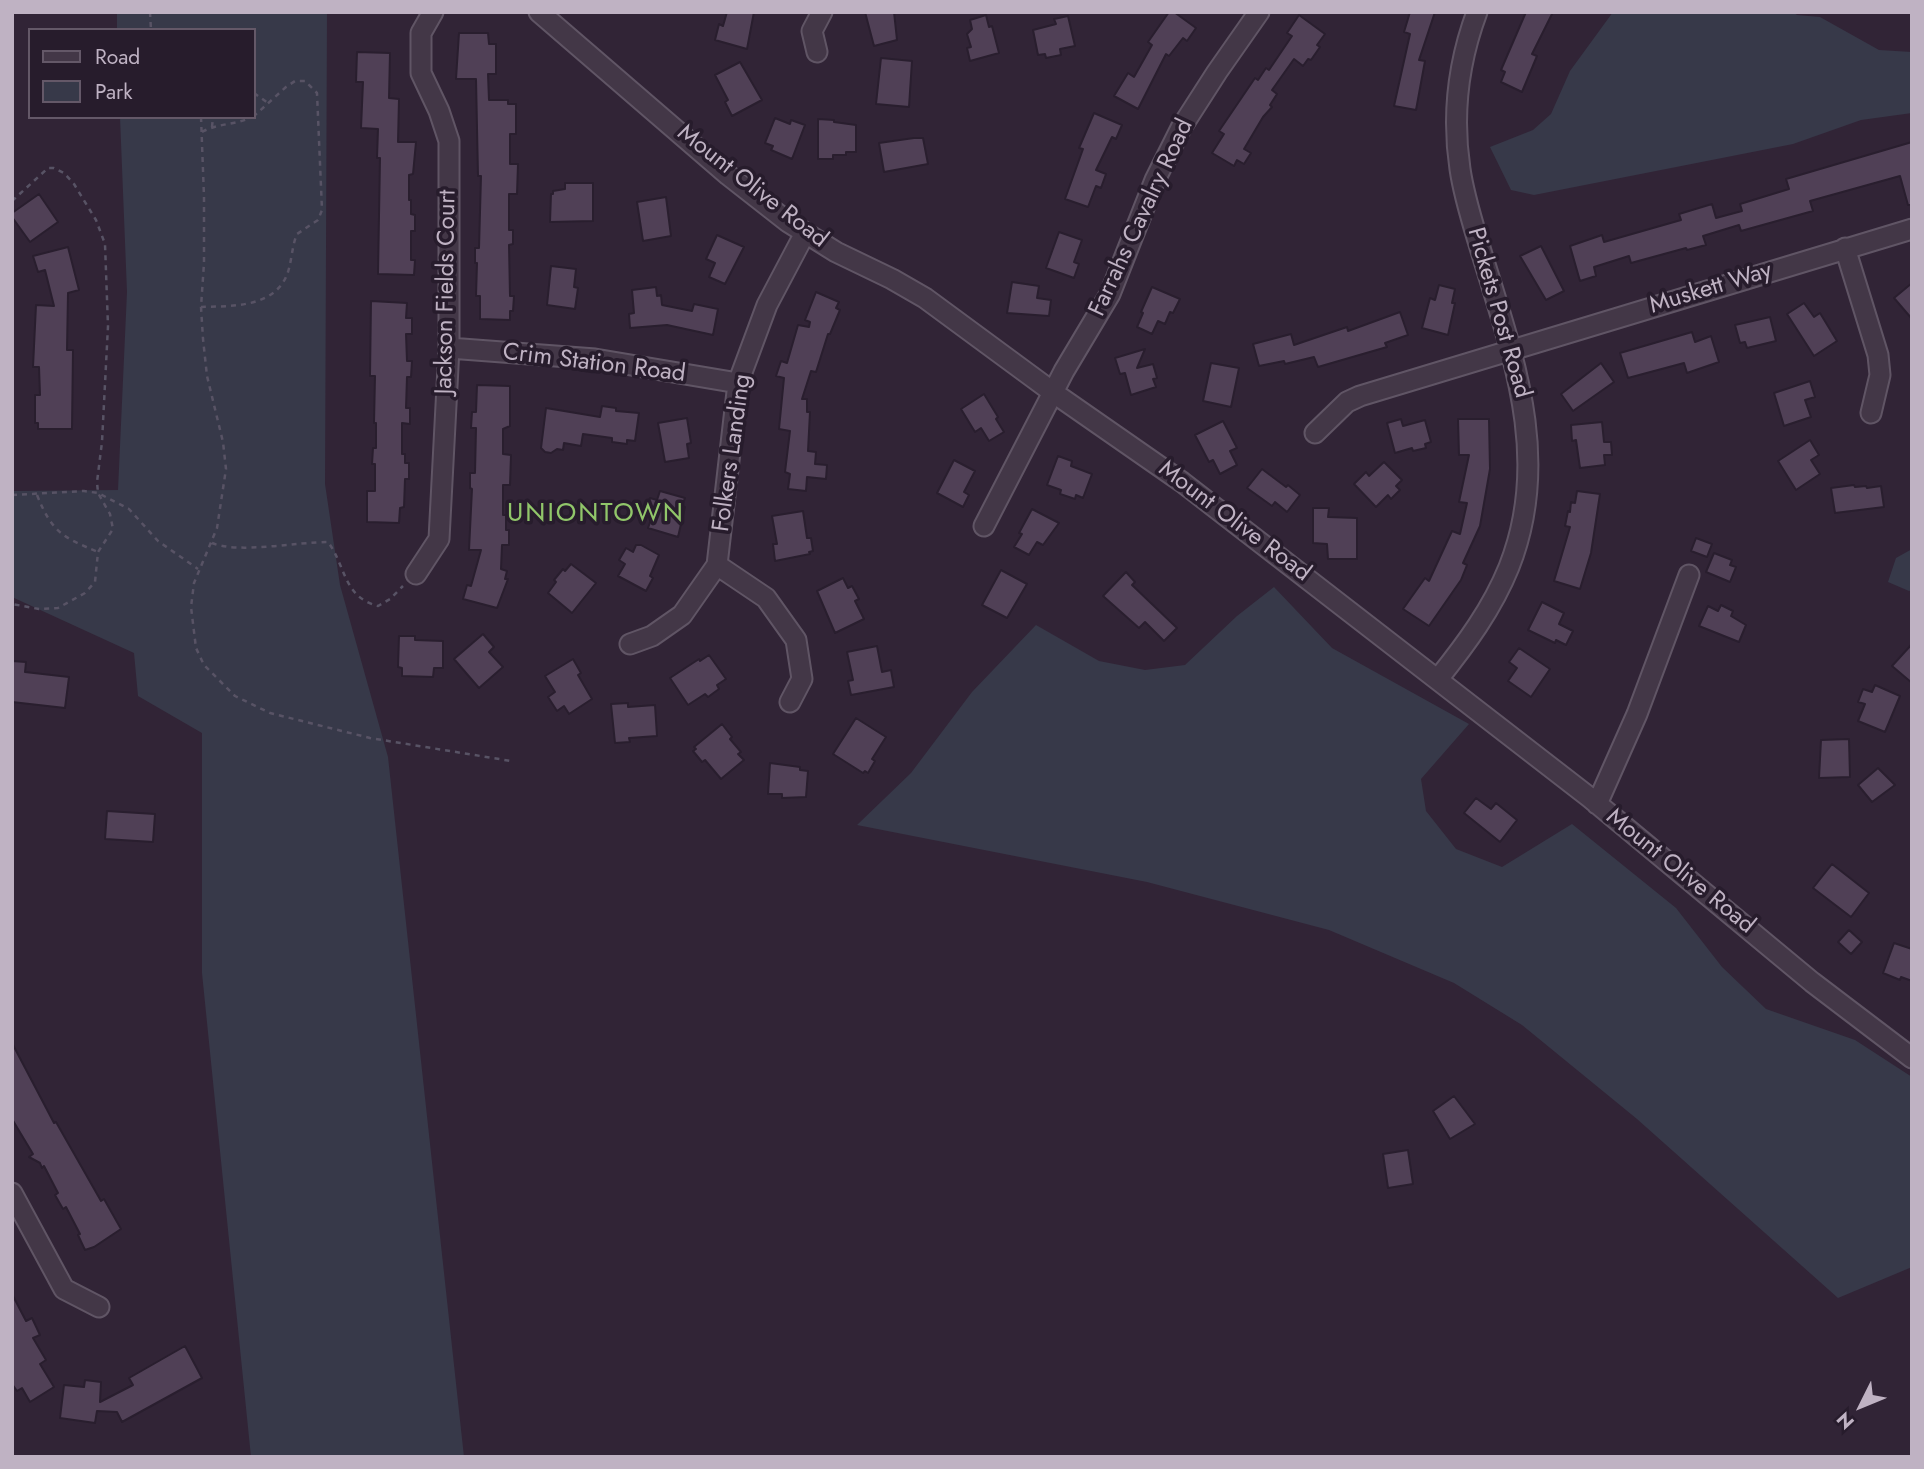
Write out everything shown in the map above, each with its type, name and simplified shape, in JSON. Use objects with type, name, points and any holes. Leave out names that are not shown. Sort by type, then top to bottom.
[{"type":"street","name":"Jackson Fields Court","points":[[416,574],[439,538],[449,348],[449,141],[439,111],[421,73],[421,33],[433,12]]},
{"type":"street","name":"Mount Olive Road","points":[[539,12],[728,175],[805,233],[925,298],[1054,393],[1173,475],[1597,804],[1812,982],[1912,1058]]},
{"type":"street","points":[[817,52],[812,31],[822,12]]},
{"type":"street","name":"Farrahs Cavalry Road","points":[[984,526],[1072,355],[1110,294],[1155,180],[1181,128],[1259,12]]},
{"type":"street","name":"Pickets Post Road","points":[[1438,679],[1493,603],[1509,566],[1521,524],[1528,478],[1525,411],[1511,350],[1468,206],[1457,146],[1457,91],[1462,61],[1477,12]]},
{"type":"street","name":"Muskett Way","points":[[1315,433],[1347,402],[1360,396],[1912,229]]},
{"type":"street","name":"Folkers Landing","points":[[630,645],[653,636],[682,615],[717,565],[738,383],[767,305],[805,233]]},
{"type":"street","points":[[1845,248],[1878,355],[1880,374],[1871,413]]},
{"type":"street","name":"Crim Station Road","points":[[449,348],[595,359],[738,383]]},
{"type":"street","points":[[717,565],[766,598],[796,640],[802,679],[790,702]]},
{"type":"street","points":[[1597,804],[1637,714],[1689,575]]},
{"type":"street","points":[[12,1193],[64,1289],[99,1307]]},
{"type":"path","points":[[201,307],[251,303],[269,296],[281,286],[288,272],[298,234],[318,220],[322,210],[317,93],[305,81],[295,81],[256,114]]},
{"type":"path","points":[[256,94],[268,103]]},
{"type":"path","points":[[201,119],[204,263],[201,307],[207,376],[223,442],[226,469],[212,543],[198,569],[191,607],[196,648],[204,664],[235,696],[270,713],[370,738],[511,761]]},
{"type":"path","points":[[212,127],[213,119]]},
{"type":"path","points":[[202,132],[212,127],[241,123],[249,119]]},
{"type":"path","points":[[12,201],[48,168],[54,168],[64,173],[74,184],[102,234],[107,272],[108,326],[98,493],[110,514],[113,529],[97,552],[95,582],[76,600],[58,608],[39,609],[12,604]]},
{"type":"path","points":[[12,495],[84,491],[98,493],[129,509],[158,541],[198,569]]},
{"type":"path","points":[[37,494],[50,523],[64,538],[97,552]]},
{"type":"path","points":[[212,543],[221,547],[246,548],[328,542],[356,596],[378,606],[390,599],[416,574]]},
{"type":"green space","points":[[117,12],[327,12],[325,484],[340,585],[388,757],[464,1457],[251,1457],[202,973],[202,733],[138,696],[134,653],[12,597],[12,491],[118,490],[127,292],[120,119],[256,119],[256,28],[117,28]]},
{"type":"green space","points":[[1613,12],[1793,12],[1797,15],[1820,17],[1879,50],[1912,52],[1912,113],[1861,120],[1793,144],[1534,195],[1511,190],[1490,147],[1533,130],[1551,114],[1570,71]]},
{"type":"green space","points":[[1912,549],[1912,590],[1909,591],[1888,582],[1896,558]]},
{"type":"green space","points":[[1274,587],[1332,648],[1469,724],[1421,779],[1426,811],[1456,849],[1502,867],[1572,824],[1676,908],[1722,967],[1766,1009],[1855,1040],[1912,1077],[1912,1267],[1838,1298],[1637,1119],[1522,1025],[1454,983],[1329,930],[1147,882],[857,825],[911,773],[972,692],[1036,625],[1099,661],[1145,670],[1185,665],[1237,616]]},
{"type":"building","points":[[727,12],[754,12],[747,49],[715,40],[719,24],[723,26]]},
{"type":"building","points":[[865,12],[894,12],[897,40],[874,46]]},
{"type":"building","points":[[1169,12],[1174,12],[1196,28],[1187,41],[1183,38],[1169,56],[1166,54],[1138,109],[1114,96],[1128,73],[1134,77],[1152,45],[1148,42]]},
{"type":"building","points":[[1410,12],[1435,12],[1419,60],[1425,61],[1416,110],[1394,106],[1410,34],[1404,32]]},
{"type":"building","points":[[1526,12],[1553,12],[1532,54],[1537,56],[1522,92],[1501,82],[1505,72],[1501,70]]},
{"type":"building","points":[[986,15],[989,27],[992,26],[999,53],[970,61],[967,48],[971,47],[967,34],[972,29],[970,20]]},
{"type":"building","points":[[1299,15],[1325,34],[1317,45],[1320,47],[1303,66],[1294,59],[1272,90],[1277,94],[1270,105],[1272,107],[1244,149],[1251,153],[1244,164],[1237,160],[1234,166],[1212,153],[1224,134],[1219,131],[1255,78],[1258,80],[1266,68],[1269,70],[1292,36],[1287,33]]},
{"type":"building","points":[[1068,16],[1075,46],[1060,49],[1061,55],[1046,58],[1045,54],[1038,55],[1033,30],[1056,24],[1054,19]]},
{"type":"building","points":[[459,33],[488,33],[489,44],[496,44],[496,74],[488,74],[489,100],[508,100],[508,104],[516,104],[516,134],[510,134],[510,164],[518,164],[517,194],[509,194],[509,230],[513,230],[513,244],[509,245],[510,296],[514,296],[510,320],[480,319],[475,263],[475,248],[479,248],[481,176],[478,176],[476,79],[456,79]]},
{"type":"building","points":[[357,52],[390,53],[389,98],[399,99],[398,142],[416,142],[413,174],[409,175],[411,214],[415,215],[415,231],[411,231],[414,275],[378,274],[378,129],[361,128],[363,82],[356,82]]},
{"type":"building","points":[[881,58],[912,61],[909,107],[876,104]]},
{"type":"building","points":[[740,62],[762,100],[732,116],[725,102],[728,100],[715,75]]},
{"type":"building","points":[[1094,113],[1122,125],[1116,139],[1112,137],[1096,170],[1106,174],[1101,188],[1096,186],[1088,207],[1065,199],[1083,149],[1079,148]]},
{"type":"building","points":[[775,118],[790,124],[791,120],[805,125],[792,159],[771,150],[773,146],[765,143]]},
{"type":"building","points":[[818,119],[856,125],[856,152],[833,155],[833,159],[818,159]]},
{"type":"building","points":[[923,138],[928,164],[884,172],[879,143]]},
{"type":"building","points":[[1912,142],[1912,205],[1908,205],[1900,176],[1810,201],[1813,211],[1741,231],[1739,225],[1703,236],[1706,245],[1631,263],[1629,256],[1594,267],[1596,276],[1580,281],[1570,246],[1602,235],[1604,242],[1681,220],[1679,214],[1712,204],[1716,218],[1742,211],[1740,204],[1789,189],[1786,179]]},
{"type":"building","points":[[565,183],[593,183],[593,221],[550,222],[551,194],[553,191],[565,189]]},
{"type":"building","points":[[39,194],[58,222],[30,242],[12,217],[12,213]]},
{"type":"building","points":[[666,197],[671,236],[643,241],[637,202]]},
{"type":"building","points":[[1059,232],[1082,240],[1074,262],[1079,264],[1074,278],[1046,268]]},
{"type":"building","points":[[717,235],[744,247],[725,284],[709,277],[715,263],[706,259]]},
{"type":"building","points":[[1541,246],[1564,291],[1546,300],[1520,256]]},
{"type":"building","points":[[68,247],[79,290],[68,293],[67,350],[73,350],[72,429],[38,429],[38,423],[35,423],[35,395],[40,395],[39,367],[33,367],[36,305],[54,306],[45,270],[38,272],[33,256]]},
{"type":"building","points":[[551,266],[576,269],[574,287],[578,288],[575,309],[547,305]]},
{"type":"building","points":[[1012,282],[1039,286],[1037,298],[1051,300],[1049,316],[1007,313]]},
{"type":"building","points":[[1912,283],[1912,319],[1894,298]]},
{"type":"building","points":[[1439,285],[1455,289],[1452,303],[1455,303],[1448,335],[1422,328],[1430,298],[1435,300]]},
{"type":"building","points":[[656,287],[657,296],[661,295],[662,305],[692,311],[694,304],[718,309],[713,335],[667,325],[630,328],[629,314],[634,313],[632,290]]},
{"type":"building","points":[[1152,287],[1180,299],[1165,324],[1158,321],[1152,334],[1137,327]]},
{"type":"building","points":[[816,292],[839,302],[836,308],[840,310],[828,334],[816,372],[811,371],[802,399],[807,399],[807,412],[810,412],[808,451],[816,452],[815,464],[827,465],[826,479],[807,477],[806,491],[788,489],[790,474],[785,472],[790,431],[779,429],[784,378],[776,376],[781,361],[787,363],[798,325],[809,327],[810,322],[805,320]]},
{"type":"building","points":[[371,301],[407,303],[406,318],[412,318],[412,334],[406,334],[407,361],[412,361],[411,377],[407,377],[406,408],[410,408],[410,424],[402,423],[402,454],[405,454],[405,463],[409,463],[409,479],[405,479],[404,507],[400,508],[399,523],[367,522],[367,491],[375,491],[375,464],[372,464],[373,448],[376,448],[375,376],[370,376]]},
{"type":"building","points":[[1804,303],[1814,317],[1820,313],[1837,341],[1814,356],[1787,314]]},
{"type":"building","points":[[1400,312],[1408,335],[1385,343],[1387,347],[1318,367],[1314,357],[1285,364],[1284,361],[1259,366],[1253,344],[1291,334],[1294,345],[1347,327],[1348,331]]},
{"type":"building","points":[[1770,317],[1776,341],[1747,348],[1745,342],[1740,343],[1735,325]]},
{"type":"building","points":[[1692,332],[1695,342],[1711,336],[1719,362],[1687,373],[1684,363],[1628,378],[1620,353]]},
{"type":"building","points":[[1145,349],[1137,368],[1153,364],[1157,378],[1153,379],[1156,387],[1131,395],[1125,373],[1120,374],[1115,358]]},
{"type":"building","points":[[1211,363],[1239,368],[1231,407],[1203,401]]},
{"type":"building","points":[[1601,363],[1614,382],[1573,411],[1561,394]]},
{"type":"building","points":[[1810,381],[1815,397],[1805,400],[1811,417],[1784,426],[1774,393]]},
{"type":"building","points":[[477,385],[510,386],[510,426],[503,429],[503,454],[511,455],[510,485],[503,485],[503,515],[506,515],[506,530],[509,530],[509,545],[502,545],[501,569],[507,571],[505,579],[508,579],[497,608],[463,599],[467,585],[471,586],[481,550],[469,550],[472,489],[470,473],[475,473],[476,428],[471,428],[472,412],[476,412]]},
{"type":"building","points":[[984,394],[1004,432],[989,441],[981,428],[975,432],[961,409]]},
{"type":"building","points":[[602,406],[616,408],[616,411],[639,413],[635,441],[627,440],[627,444],[612,442],[612,438],[583,434],[581,446],[564,443],[563,450],[557,449],[551,453],[541,448],[546,408],[600,417]]},
{"type":"building","points":[[687,418],[691,443],[687,444],[689,458],[665,462],[658,423]]},
{"type":"building","points":[[1401,419],[1403,426],[1425,420],[1431,442],[1425,444],[1426,448],[1413,451],[1412,448],[1395,453],[1387,423]]},
{"type":"building","points":[[1458,419],[1489,419],[1490,469],[1480,526],[1463,563],[1467,565],[1461,580],[1429,626],[1403,609],[1425,578],[1429,581],[1452,531],[1460,534],[1467,503],[1459,502],[1469,455],[1459,455]]},
{"type":"building","points":[[1223,421],[1237,448],[1230,451],[1237,465],[1220,474],[1213,460],[1209,462],[1195,435]]},
{"type":"building","points":[[1602,422],[1604,442],[1611,442],[1612,455],[1604,455],[1605,465],[1580,468],[1576,440],[1572,441],[1571,425]]},
{"type":"building","points":[[1810,440],[1819,455],[1811,460],[1820,474],[1796,490],[1778,461]]},
{"type":"building","points":[[1058,456],[1072,461],[1071,466],[1092,474],[1083,498],[1076,495],[1075,499],[1060,494],[1061,490],[1047,485]]},
{"type":"building","points":[[954,460],[975,471],[964,492],[969,495],[963,507],[937,493]]},
{"type":"building","points":[[1384,462],[1402,480],[1396,486],[1400,490],[1391,499],[1388,495],[1376,507],[1354,484],[1366,472],[1369,476]]},
{"type":"building","points":[[1262,469],[1300,495],[1287,512],[1275,502],[1272,506],[1247,488]]},
{"type":"building","points":[[1854,485],[1867,488],[1881,486],[1884,507],[1835,513],[1831,488]]},
{"type":"building","points":[[660,491],[685,498],[678,537],[648,528],[653,514],[646,512],[650,498],[657,500]]},
{"type":"building","points":[[1577,491],[1600,494],[1591,553],[1580,589],[1554,581],[1570,527],[1565,526],[1568,511],[1570,512],[1571,502],[1575,503]]},
{"type":"building","points":[[1313,508],[1329,508],[1328,517],[1357,518],[1357,559],[1328,559],[1327,544],[1313,543]]},
{"type":"building","points":[[1032,509],[1059,523],[1043,545],[1037,542],[1029,555],[1014,547]]},
{"type":"building","points":[[803,511],[807,538],[811,538],[813,551],[809,552],[810,554],[775,561],[773,544],[777,544],[772,516]]},
{"type":"building","points":[[1696,538],[1712,544],[1707,557],[1691,551]]},
{"type":"building","points":[[636,545],[659,555],[650,576],[653,578],[646,591],[618,576],[625,564],[619,560],[626,548],[633,552]]},
{"type":"building","points":[[1714,553],[1732,560],[1730,565],[1736,567],[1730,582],[1706,572]]},
{"type":"building","points":[[571,564],[596,583],[572,613],[548,593],[556,582],[554,580]]},
{"type":"building","points":[[1001,570],[1027,584],[1007,618],[982,605]]},
{"type":"building","points":[[1126,572],[1135,582],[1132,585],[1177,628],[1164,641],[1145,622],[1139,628],[1103,596]]},
{"type":"building","points":[[843,578],[848,588],[852,586],[859,599],[855,601],[864,619],[835,633],[817,591]]},
{"type":"building","points":[[1542,602],[1564,613],[1559,624],[1573,631],[1566,645],[1556,640],[1555,643],[1528,630]]},
{"type":"building","points":[[1721,605],[1733,611],[1731,616],[1746,625],[1739,642],[1699,626],[1708,606],[1718,611]]},
{"type":"building","points":[[483,634],[494,647],[489,652],[503,667],[479,688],[454,659]]},
{"type":"building","points":[[399,636],[415,636],[415,640],[443,641],[443,668],[434,668],[433,677],[402,676],[402,668],[398,667]]},
{"type":"building","points":[[1912,644],[1912,683],[1892,666]]},
{"type":"building","points":[[877,646],[882,672],[891,670],[894,687],[851,695],[848,681],[853,680],[847,652]]},
{"type":"building","points":[[1519,648],[1550,669],[1531,697],[1508,681],[1517,668],[1509,662]]},
{"type":"building","points":[[709,655],[726,679],[717,685],[719,689],[708,697],[705,694],[688,705],[670,678]]},
{"type":"building","points":[[573,659],[581,673],[578,675],[592,699],[569,714],[564,706],[557,711],[548,697],[555,692],[545,676]]},
{"type":"building","points":[[12,661],[26,662],[25,672],[69,677],[65,708],[12,702]]},
{"type":"building","points":[[1875,685],[1900,696],[1885,732],[1858,721],[1865,704],[1858,702],[1863,689],[1872,692]]},
{"type":"building","points":[[628,703],[628,707],[655,705],[657,736],[629,738],[630,742],[615,743],[611,704]]},
{"type":"building","points":[[856,718],[886,737],[872,759],[875,761],[868,773],[863,773],[833,754]]},
{"type":"building","points":[[722,724],[744,760],[721,779],[705,760],[702,762],[693,751],[696,749],[694,747]]},
{"type":"building","points":[[1849,739],[1850,777],[1819,778],[1821,740]]},
{"type":"building","points":[[770,763],[800,767],[800,770],[808,771],[806,797],[782,798],[782,794],[768,794]]},
{"type":"building","points":[[1878,768],[1895,785],[1872,802],[1858,785]]},
{"type":"building","points":[[1476,798],[1491,809],[1496,803],[1517,820],[1500,842],[1464,813]]},
{"type":"building","points":[[107,811],[155,814],[153,842],[105,839]]},
{"type":"building","points":[[1832,864],[1869,893],[1851,917],[1813,888]]},
{"type":"building","points":[[1849,930],[1862,942],[1851,954],[1838,942]]},
{"type":"building","points":[[1894,943],[1912,949],[1912,981],[1901,977],[1900,980],[1883,973]]},
{"type":"building","points":[[12,1043],[54,1123],[56,1122],[101,1201],[104,1199],[121,1229],[94,1247],[85,1250],[66,1207],[63,1209],[55,1195],[58,1193],[44,1166],[42,1168],[40,1163],[29,1157],[33,1154],[12,1119]]},
{"type":"building","points":[[1454,1096],[1475,1124],[1450,1139],[1433,1111]]},
{"type":"building","points":[[1408,1150],[1413,1184],[1388,1188],[1383,1154]]},
{"type":"building","points":[[12,1294],[26,1321],[32,1318],[40,1335],[33,1338],[46,1360],[40,1364],[54,1387],[30,1402],[22,1388],[17,1391],[12,1384]]},
{"type":"building","points":[[185,1346],[202,1378],[122,1422],[117,1412],[97,1411],[95,1423],[60,1418],[64,1385],[84,1387],[85,1380],[101,1382],[100,1402],[133,1385],[129,1378]]},
{"type":"district","name":"UNIONTOWN","points":[[596,515]]}]
